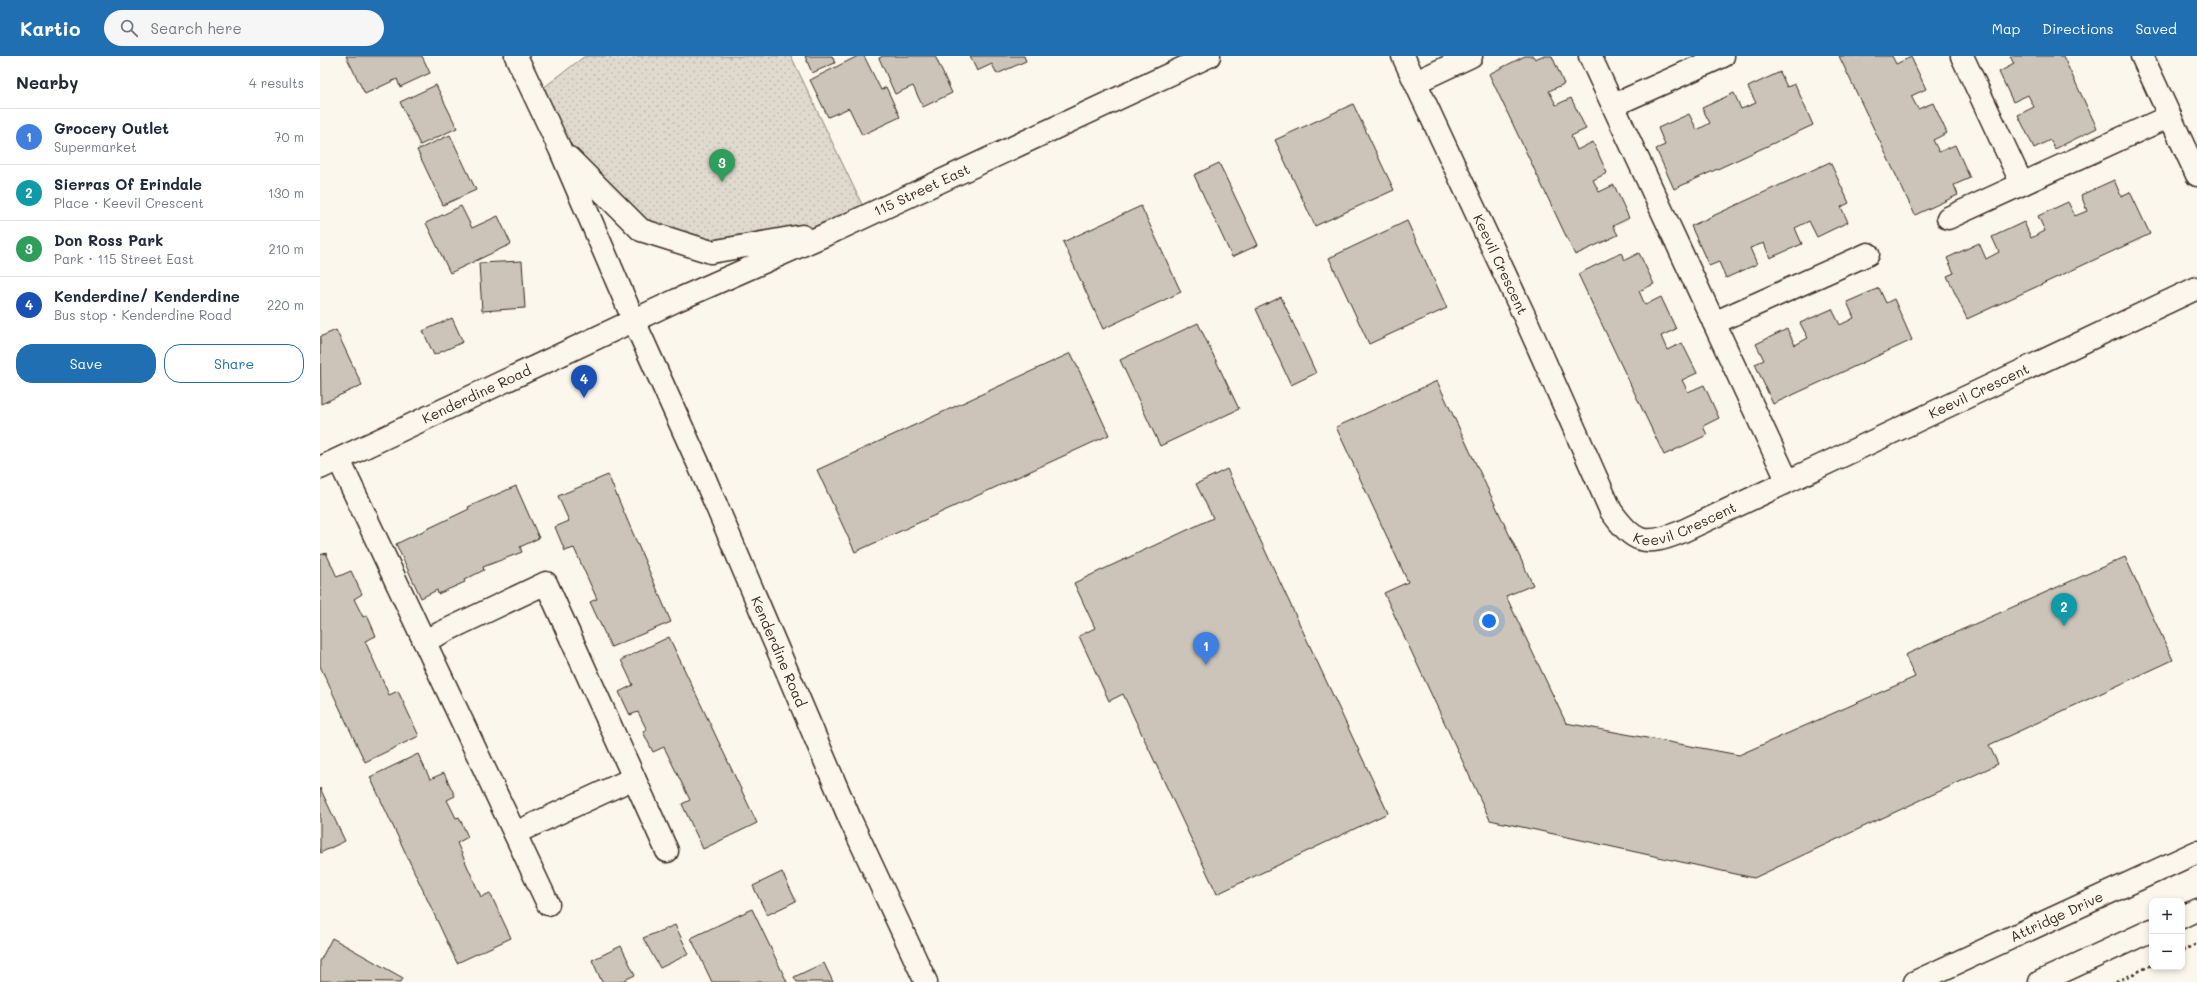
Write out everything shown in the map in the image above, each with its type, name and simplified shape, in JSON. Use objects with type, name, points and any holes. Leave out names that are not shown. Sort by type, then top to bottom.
[{"type":"street","name":"Kenderdine Road","points":[[516,56],[560,149],[699,465],[850,820],[926,982]]},
{"type":"street","name":"115 Street East","points":[[634,320],[834,231],[1209,56]]},
{"type":"street","name":"Keevil Crescent","points":[[1403,56],[1611,511],[1624,530],[1643,541],[1660,541],[2197,288]]},
{"type":"street","points":[[1416,82],[1471,56]]},
{"type":"street","points":[[1590,56],[1787,480]]},
{"type":"street","points":[[1614,105],[1723,56]]},
{"type":"street","points":[[1962,56],[2022,184]]},
{"type":"street","points":[[2142,56],[2197,175]]},
{"type":"street","points":[[1948,218],[2170,116]]},
{"type":"street","points":[[560,149],[641,230],[711,252],[834,231]]},
{"type":"street","points":[[1714,323],[1868,254]]},
{"type":"street","name":"Kenderdine Road","points":[[329,464],[634,320]]},
{"type":"street","points":[[329,464],[424,641],[548,904]]},
{"type":"street","points":[[424,641],[546,583],[667,851]]},
{"type":"street","points":[[515,833],[634,778]]},
{"type":"street","name":"Attridge Drive","points":[[1916,982],[2197,852]]},
{"type":"street","points":[[2185,915],[2197,910]]},
{"type":"street","points":[[2040,982],[2149,931]]},
{"type":"path","points":[[2185,950],[2197,944]]},
{"type":"path","points":[[2116,982],[2149,966]]},
{"type":"shaded area","points":[[585,56],[791,56],[867,215],[834,231],[711,252],[641,230],[560,149],[534,95]]},
{"type":"building","points":[[346,56],[422,56],[430,73],[400,87],[397,79],[365,94]]},
{"type":"building","points":[[805,56],[832,56],[835,63],[812,73]]},
{"type":"building","points":[[858,56],[864,56],[881,90],[886,87],[900,117],[862,135],[849,108],[828,117],[810,80]]},
{"type":"building","points":[[883,56],[935,56],[952,93],[923,107],[913,86],[895,94],[879,58]]},
{"type":"building","points":[[970,56],[1024,56],[1026,61],[997,74],[992,64],[977,71]]},
{"type":"building","points":[[1525,56],[1533,56],[1535,59],[1542,56],[1552,56],[1564,84],[1549,91],[1556,105],[1571,98],[1586,129],[1571,136],[1577,150],[1593,142],[1607,173],[1593,180],[1599,192],[1614,185],[1629,218],[1613,226],[1618,235],[1575,255],[1489,74]]},
{"type":"building","points":[[1839,56],[1892,56],[1896,64],[1911,57],[1926,89],[1911,96],[1918,109],[1933,103],[1947,133],[1933,140],[1939,152],[1955,145],[1970,178],[1954,185],[1958,195],[1915,215]]},
{"type":"building","points":[[2010,56],[2063,56],[2097,128],[2055,149],[2050,140],[2034,148],[2018,115],[2034,107],[2028,95],[2013,102],[1999,72],[2014,64]]},
{"type":"building","points":[[1780,72],[1787,87],[1795,84],[1813,125],[1674,189],[1656,149],[1665,145],[1658,128],[1689,114],[1697,130],[1710,123],[1702,108],[1734,93],[1741,109],[1756,103],[1748,87]]},
{"type":"building","points":[[436,85],[457,128],[420,145],[400,102]]},
{"type":"building","points":[[1353,104],[1394,190],[1315,226],[1275,140]]},
{"type":"building","points":[[450,135],[476,190],[443,205],[417,150]]},
{"type":"building","points":[[1830,162],[1849,203],[1841,207],[1848,222],[1817,237],[1809,221],[1795,228],[1802,244],[1770,258],[1764,243],[1750,248],[1757,264],[1726,278],[1719,262],[1709,266],[1691,226]]},
{"type":"building","points":[[1219,163],[1258,245],[1232,257],[1194,175]]},
{"type":"building","points":[[2114,180],[2121,196],[2130,192],[2150,234],[1967,319],[1947,276],[1954,273],[1947,258],[1979,243],[1986,259],[1999,252],[1992,237],[2024,222],[2031,238],[2045,231],[2038,216],[2068,202],[2075,216],[2087,211],[2081,195]]},
{"type":"building","points":[[461,206],[472,228],[498,216],[511,244],[450,273],[426,223]]},
{"type":"building","points":[[1141,206],[1181,292],[1103,329],[1063,242]]},
{"type":"building","points":[[1407,221],[1447,308],[1369,344],[1329,258]]},
{"type":"building","points":[[1621,253],[1625,260],[1639,253],[1654,284],[1639,291],[1645,305],[1661,297],[1676,329],[1661,336],[1667,350],[1682,343],[1697,373],[1682,380],[1688,392],[1704,385],[1719,418],[1703,426],[1707,435],[1664,455],[1578,274]]},
{"type":"building","points":[[522,261],[525,308],[482,311],[479,263]]},
{"type":"building","points":[[1879,288],[1886,303],[1894,299],[1912,340],[1773,404],[1755,364],[1764,360],[1756,344],[1787,329],[1795,345],[1808,338],[1800,323],[1832,309],[1840,325],[1854,318],[1847,302]]},
{"type":"building","points":[[1281,297],[1316,373],[1291,385],[1256,309]]},
{"type":"building","points":[[452,318],[463,342],[434,355],[423,331]]},
{"type":"building","points":[[1198,323],[1239,409],[1160,446],[1120,360]]},
{"type":"building","points":[[336,330],[362,385],[321,404],[320,337]]},
{"type":"building","points":[[1071,353],[1109,435],[855,552],[817,470]]},
{"type":"building","points":[[1437,381],[1533,585],[1506,596],[1566,723],[1739,755],[1915,677],[1905,655],[2125,557],[2173,660],[1989,745],[1998,764],[1754,878],[1490,820],[1384,593],[1408,582],[1336,427]]},
{"type":"building","points":[[1227,469],[1388,813],[1217,894],[1123,694],[1109,701],[1079,636],[1095,628],[1074,583],[1213,518],[1196,484]]},
{"type":"building","points":[[608,475],[671,622],[611,647],[590,602],[597,599],[574,548],[565,551],[555,527],[569,521],[558,496]]},
{"type":"building","points":[[516,486],[539,538],[520,547],[522,552],[483,567],[484,570],[464,580],[465,582],[438,594],[437,590],[421,598],[396,544],[469,509],[468,507]]},
{"type":"building","points":[[326,553],[337,577],[351,571],[362,594],[354,599],[363,617],[367,615],[376,636],[365,641],[389,695],[398,691],[419,736],[365,762],[320,666],[320,555]]},
{"type":"building","points":[[669,637],[757,823],[703,849],[682,804],[690,800],[664,747],[653,752],[643,732],[647,730],[638,712],[630,715],[619,692],[633,685],[621,660]]},
{"type":"building","points":[[418,754],[430,779],[444,773],[455,796],[447,800],[456,818],[459,817],[468,837],[457,843],[481,897],[490,893],[511,938],[457,963],[370,777]]},
{"type":"building","points":[[320,788],[345,841],[320,853]]},
{"type":"building","points":[[782,872],[796,901],[767,915],[753,886]]},
{"type":"building","points":[[752,909],[787,982],[712,982],[691,938]]},
{"type":"building","points":[[675,925],[689,954],[660,968],[643,938]]},
{"type":"building","points":[[332,938],[403,978],[401,982],[320,981],[320,961]]},
{"type":"building","points":[[621,946],[635,975],[620,982],[602,982],[592,960]]},
{"type":"building","points":[[824,963],[833,982],[797,982],[794,977]]},
{"type":"place","name":"Don Ross Park","points":[[722,182]]},
{"type":"place","name":"Kenderdine/ Kenderdine","points":[[584,398]]},
{"type":"place","name":"Sierras Of Erindale","points":[[2064,626]]},
{"type":"place","name":"Grocery Outlet","points":[[1206,665]]}]
